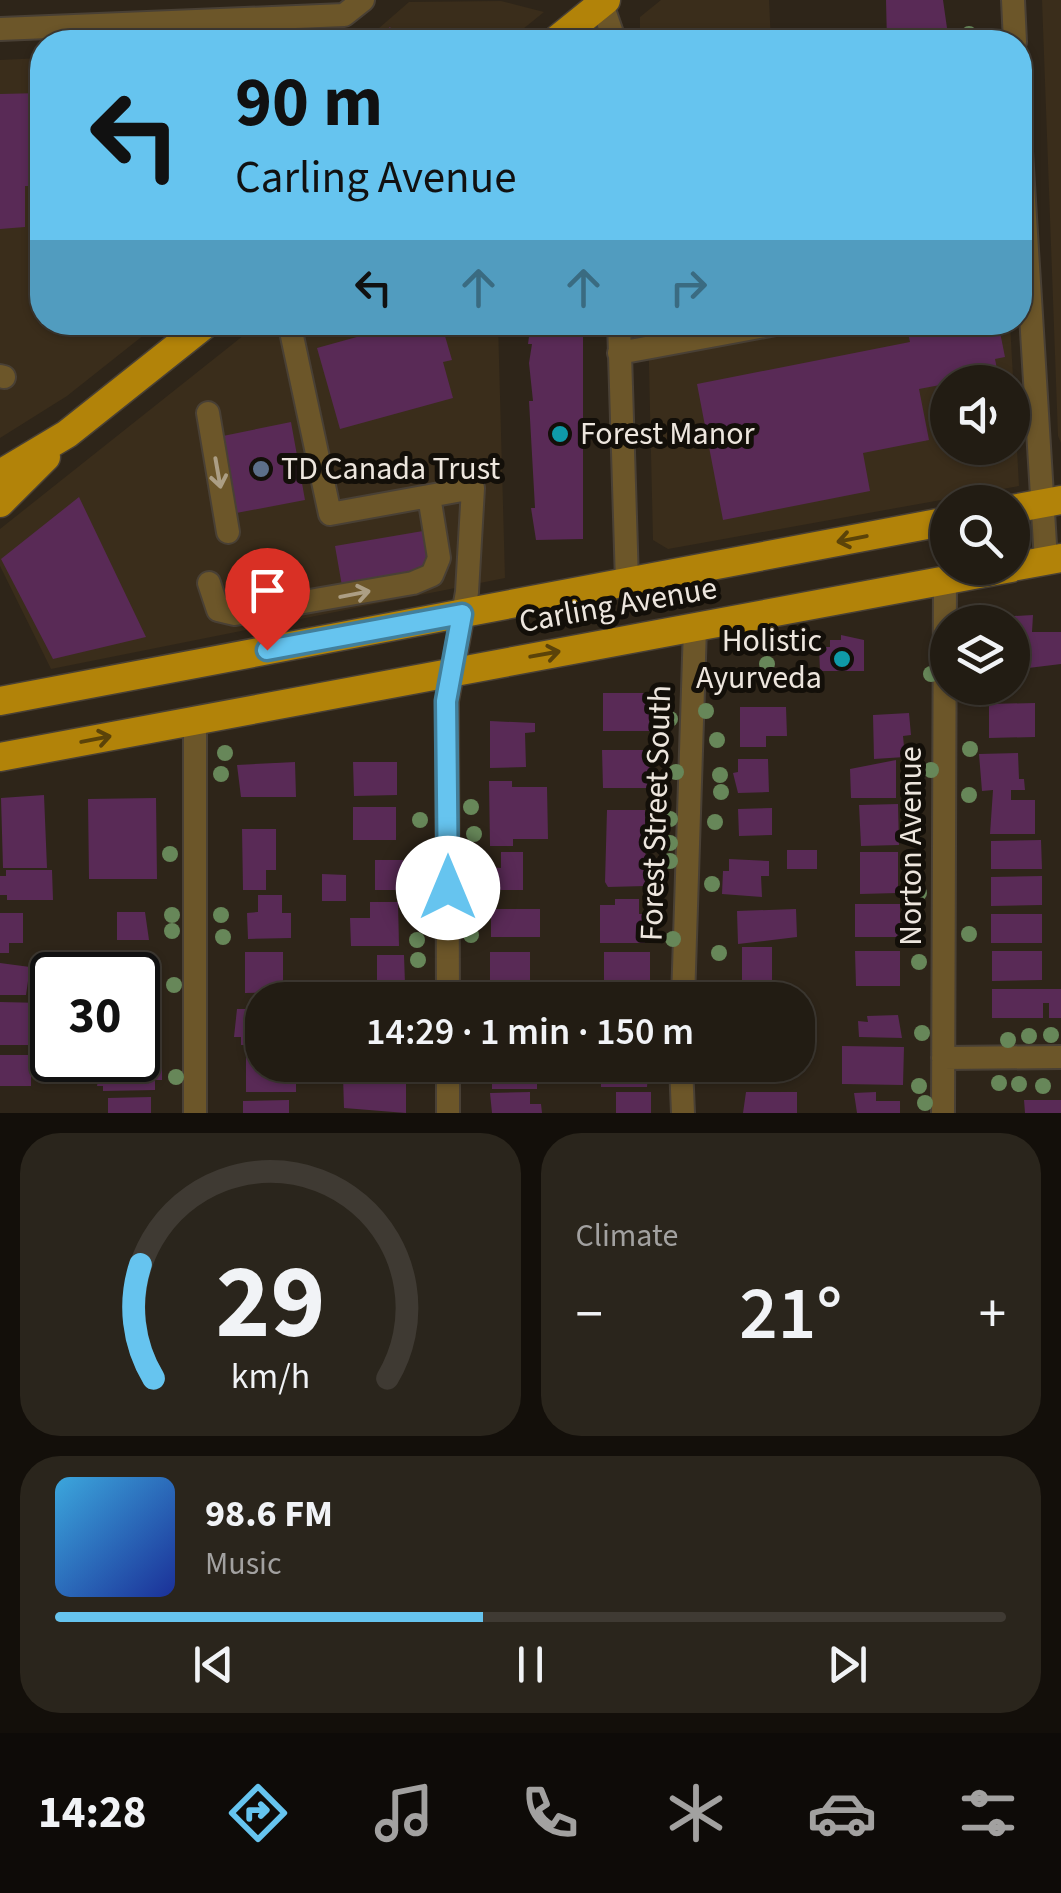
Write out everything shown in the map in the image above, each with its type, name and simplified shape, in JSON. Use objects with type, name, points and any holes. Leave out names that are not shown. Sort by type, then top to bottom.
[{"type":"main road","points":[[569,30],[604,2]]},
{"type":"main road","points":[[0,503],[67,434],[192,335]]},
{"type":"main road","points":[[0,474],[67,434]]},
{"type":"main road","name":"Carling Avenue","points":[[0,702],[930,524]]},
{"type":"main road","name":"Carling Avenue","points":[[0,757],[930,583]]},
{"type":"street","points":[[0,29],[344,15],[363,0]]},
{"type":"street","points":[[1013,0],[1014,30]]},
{"type":"street","points":[[604,2],[612,30]]},
{"type":"street","points":[[292,335],[330,514],[473,488],[468,592],[449,671],[448,982]]},
{"type":"street","points":[[619,335],[627,582]]},
{"type":"street","points":[[620,353],[716,335]]},
{"type":"street","points":[[1032,335],[1054,559]]},
{"type":"street","points":[[208,413],[228,532]]},
{"type":"street","points":[[209,583],[218,610],[235,614],[412,583],[432,576],[439,558],[429,496]]},
{"type":"street","name":"Norton Avenue","points":[[942,1113],[945,585]]},
{"type":"street","name":"Forest Street South","points":[[684,982],[695,627]]},
{"type":"street","points":[[195,720],[196,1113]]},
{"type":"street","points":[[943,1058],[1061,1056]]},
{"type":"street","points":[[448,1082],[448,1113]]},
{"type":"street","points":[[682,1082],[683,1113]]},
{"type":"shaded area","points":[[661,0],[769,0],[770,30],[640,30],[640,17]]},
{"type":"shaded area","points":[[1042,0],[1061,0],[1061,443],[1058,436]]},
{"type":"shaded area","points":[[501,1],[544,12],[522,30],[377,30],[409,2]]},
{"type":"shaded area","points":[[30,59],[30,335],[144,335],[67,396],[0,438],[0,60]]},
{"type":"shaded area","points":[[244,335],[498,335],[505,578],[51,669],[0,566],[0,529]]},
{"type":"shaded area","points":[[648,335],[1011,335],[1012,365],[930,365],[930,465],[1018,465],[1019,485],[930,485],[930,502],[668,549],[653,540]]},
{"type":"building","points":[[886,0],[943,0],[947,30],[887,30]]},
{"type":"building","points":[[30,93],[30,186],[25,186],[25,227],[0,229],[0,94]]},
{"type":"building","points":[[364,335],[448,335],[445,336],[452,360],[443,362],[453,398],[340,429],[317,348]]},
{"type":"building","name":"Forest Manor","points":[[529,335],[583,335],[583,539],[536,540],[531,508],[535,508],[529,401],[533,401],[529,363],[532,344],[528,344]]},
{"type":"building","points":[[908,335],[1001,335],[1005,357],[995,359],[996,365],[930,365],[930,387],[919,389],[929,440],[863,453],[870,491],[723,520],[697,384],[910,342]]},
{"type":"building","name":"TD Canada Trust","points":[[291,422],[305,500],[231,514],[218,437]]},
{"type":"building","points":[[79,497],[146,637],[53,659],[1,559]]},
{"type":"building","points":[[423,531],[430,571],[342,586],[335,546]]},
{"type":"building","points":[[1030,615],[1032,632],[1061,632],[1061,664],[1030,668]]},
{"type":"building","name":"Holistic Ayurveda","points":[[841,635],[864,640],[864,671],[820,671],[819,647],[830,647],[830,640],[841,640]]},
{"type":"building","points":[[603,693],[649,693],[649,731],[603,731]]},
{"type":"building","points":[[1035,703],[1035,737],[989,738],[989,705]]},
{"type":"building","points":[[740,707],[786,707],[787,736],[766,736],[766,747],[740,747]]},
{"type":"building","points":[[909,713],[911,735],[903,736],[905,757],[874,759],[873,715]]},
{"type":"building","points":[[490,721],[535,723],[535,732],[525,733],[526,767],[490,768]]},
{"type":"building","points":[[602,750],[649,750],[650,788],[603,788]]},
{"type":"building","points":[[1018,753],[1019,779],[1024,779],[1025,790],[1011,790],[1011,800],[1035,800],[1035,834],[990,834],[993,790],[982,791],[979,754]]},
{"type":"building","points":[[738,759],[768,759],[769,792],[738,793],[733,773],[738,772]]},
{"type":"building","points":[[896,760],[896,798],[851,798],[850,769]]},
{"type":"building","points":[[295,762],[296,797],[241,797],[237,765]]},
{"type":"building","points":[[353,762],[397,762],[397,795],[354,796]]},
{"type":"building","points":[[489,781],[512,781],[512,787],[547,787],[548,839],[513,839],[513,846],[490,846]]},
{"type":"building","points":[[44,795],[47,868],[3,868],[1,798]]},
{"type":"building","points":[[156,798],[157,879],[89,879],[88,799]]},
{"type":"building","points":[[898,804],[899,845],[861,846],[859,805]]},
{"type":"building","points":[[353,807],[396,807],[396,840],[353,840]]},
{"type":"building","points":[[772,808],[772,835],[739,836],[738,809]]},
{"type":"building","points":[[607,810],[645,810],[646,886],[608,887],[605,882]]},
{"type":"building","points":[[242,829],[276,829],[276,870],[266,870],[266,890],[243,890]]},
{"type":"building","points":[[1041,840],[1042,869],[991,869],[991,841]]},
{"type":"building","points":[[787,850],[817,850],[817,869],[787,869]]},
{"type":"building","points":[[501,852],[523,852],[523,890],[489,890],[489,867],[501,868]]},
{"type":"building","points":[[860,852],[898,852],[898,893],[860,894]]},
{"type":"building","points":[[729,859],[769,861],[769,876],[761,876],[762,897],[722,894],[723,871],[729,871]]},
{"type":"building","points":[[375,860],[403,860],[403,890],[375,890]]},
{"type":"building","points":[[6,870],[52,870],[53,900],[7,900],[7,895],[0,895],[0,876],[6,876]]},
{"type":"building","points":[[322,874],[346,875],[346,901],[322,901]]},
{"type":"building","points":[[1042,876],[1042,905],[991,906],[991,877]]},
{"type":"building","points":[[258,895],[282,895],[282,913],[291,913],[291,938],[248,939],[247,913],[258,912]]},
{"type":"building","points":[[615,899],[639,899],[639,914],[645,914],[645,943],[600,943],[600,905],[615,905]]},
{"type":"building","points":[[370,902],[398,902],[399,946],[351,946],[350,918],[370,918]]},
{"type":"building","points":[[855,904],[900,904],[900,937],[855,937]]},
{"type":"building","points":[[491,909],[540,909],[540,937],[491,937]]},
{"type":"building","points":[[796,909],[797,937],[738,944],[737,911]]},
{"type":"building","points":[[117,912],[145,912],[149,940],[117,940]]},
{"type":"building","points":[[0,913],[23,913],[23,943],[9,943],[9,953],[0,953]]},
{"type":"building","points":[[991,914],[1042,914],[1042,943],[991,943]]},
{"type":"building","points":[[742,947],[772,947],[772,982],[742,982]]},
{"type":"building","points":[[855,951],[900,951],[900,986],[856,986]]},
{"type":"building","points":[[992,951],[1042,951],[1042,980],[992,981]]},
{"type":"building","points":[[245,952],[283,952],[283,982],[245,982]]},
{"type":"building","points":[[490,952],[530,952],[530,982],[490,982]]},
{"type":"building","points":[[604,952],[650,952],[650,982],[604,982]]},
{"type":"building","points":[[377,955],[404,955],[405,982],[377,982]]},
{"type":"building","points":[[0,963],[30,967],[26,995],[0,995]]},
{"type":"building","points":[[992,989],[1061,989],[1061,1018],[1049,1018],[1049,1003],[1043,1003],[1043,1018],[992,1018]]},
{"type":"building","points":[[0,1002],[30,1003],[30,1045],[0,1045]]},
{"type":"building","points":[[237,1009],[245,1009],[245,1045],[241,1045],[241,1037],[234,1037]]},
{"type":"building","points":[[898,1015],[902,1038],[859,1037],[858,1021],[868,1022],[867,1016]]},
{"type":"building","points":[[842,1046],[904,1047],[903,1085],[842,1084]]},
{"type":"building","points":[[0,1055],[30,1055],[31,1086],[0,1086]]},
{"type":"building","points":[[98,1082],[155,1082],[155,1090],[103,1091],[103,1086],[97,1086]]},
{"type":"building","points":[[246,1082],[296,1082],[296,1092],[246,1092]]},
{"type":"building","points":[[343,1082],[406,1082],[406,1113],[344,1108]]},
{"type":"building","points":[[492,1082],[537,1082],[537,1089],[492,1089]]},
{"type":"building","points":[[601,1082],[647,1082],[647,1087],[601,1087]]},
{"type":"building","points":[[530,1092],[530,1104],[541,1104],[542,1113],[492,1113],[490,1093]]},
{"type":"building","points":[[616,1092],[651,1092],[651,1113],[616,1113]]},
{"type":"building","points":[[746,1092],[797,1092],[797,1113],[743,1113]]},
{"type":"building","points":[[876,1092],[876,1101],[900,1101],[900,1113],[857,1113],[854,1093]]},
{"type":"building","points":[[151,1097],[151,1113],[108,1113],[108,1098]]},
{"type":"building","points":[[289,1100],[289,1113],[243,1113],[243,1101]]},
{"type":"building","points":[[1024,1100],[1061,1100],[1061,1113],[1025,1113]]},
{"type":"place","name":"Forest Manor","points":[[560,434]]},
{"type":"place","name":"TD Canada Trust","points":[[261,469]]},
{"type":"place","name":"Holistic Ayurveda","points":[[842,659]]},
{"type":"route","points":[[267,650],[462,614],[446,701],[448,888]]}]
